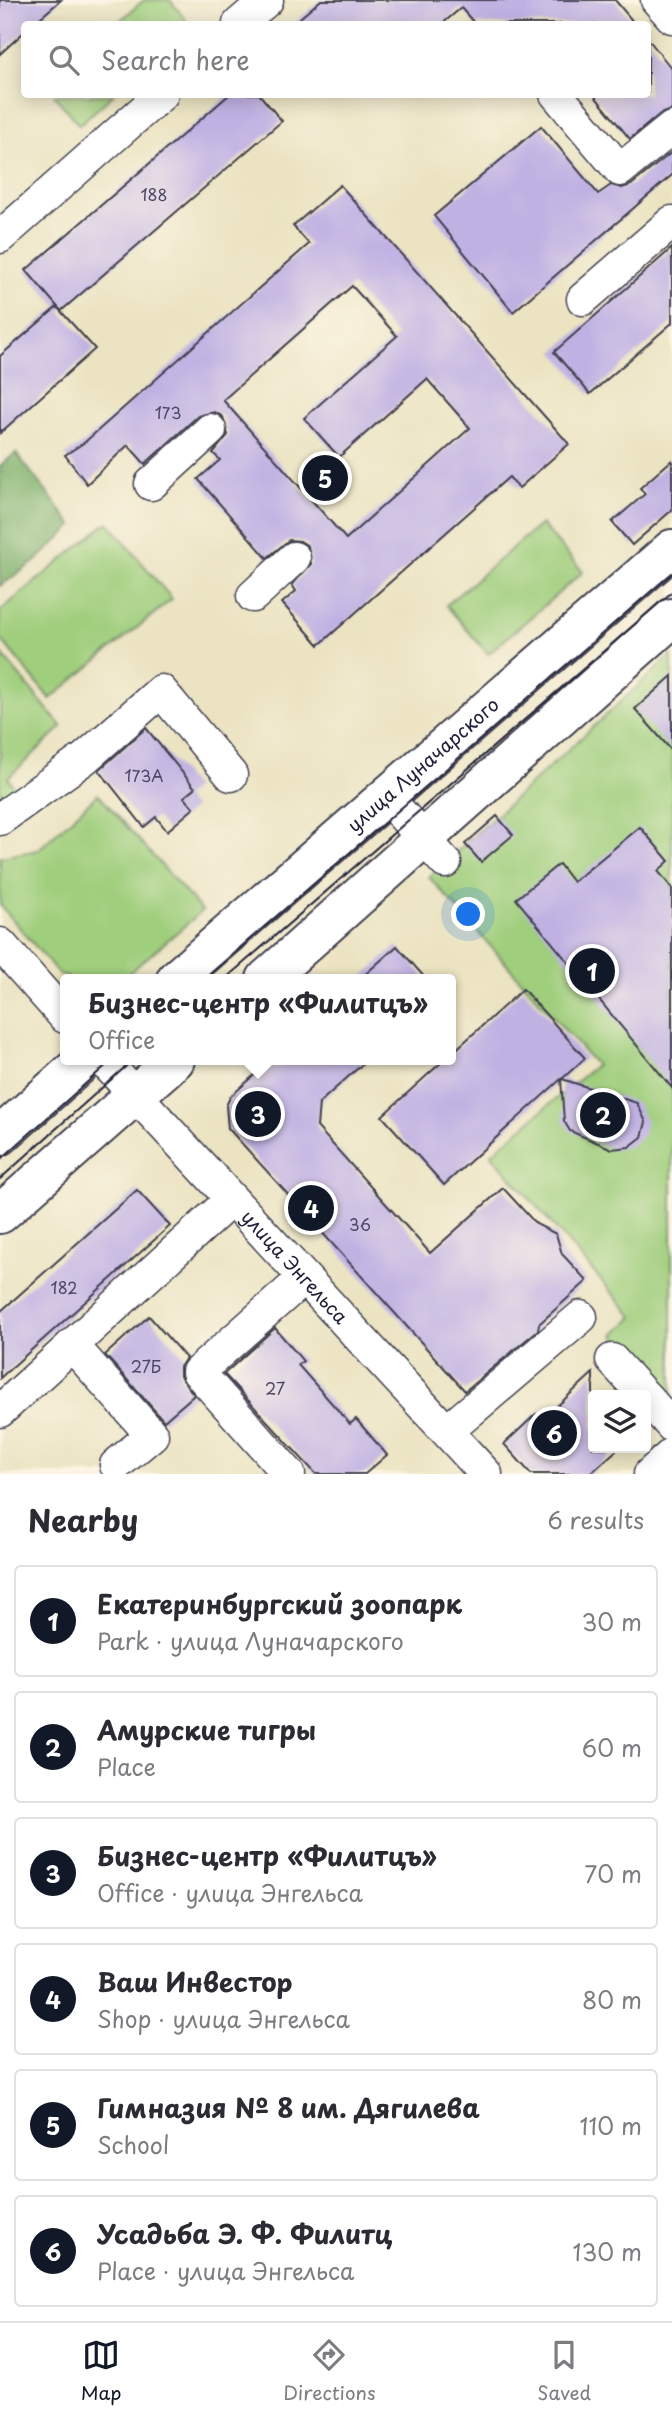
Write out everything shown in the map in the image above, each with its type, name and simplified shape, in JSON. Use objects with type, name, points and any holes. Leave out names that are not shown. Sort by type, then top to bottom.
[{"type":"main road","name":"улица Луначарского","points":[[182,974],[672,549]]},
{"type":"main road","points":[[273,974],[435,850],[672,618]]},
{"type":"main road","points":[[0,1136],[79,1065]]},
{"type":"main road","points":[[0,1214],[169,1065]]},
{"type":"street","points":[[242,21],[267,0]]},
{"type":"street","points":[[657,0],[672,17]]},
{"type":"street","points":[[0,237],[157,98]]},
{"type":"street","points":[[558,98],[620,170],[672,128]]},
{"type":"street","points":[[583,299],[672,222]]},
{"type":"street","points":[[151,484],[210,430]]},
{"type":"street","points":[[253,596],[294,558]]},
{"type":"street","points":[[0,819],[85,758],[162,691],[231,775]]},
{"type":"street","points":[[386,797],[435,850]]},
{"type":"street","points":[[0,944],[60,1011]]},
{"type":"street","name":"улица Энгельса","points":[[107,1065],[486,1474]]},
{"type":"street","points":[[0,1411],[231,1200]]},
{"type":"street","points":[[289,1474],[198,1372],[304,1278]]},
{"type":"street","points":[[447,1432],[494,1378],[581,1317]]},
{"type":"street","points":[[72,1345],[152,1435],[116,1465]]},
{"type":"street","points":[[612,1360],[640,1390]]},
{"type":"street","points":[[651,1403],[672,1426]]},
{"type":"street","points":[[650,1474],[672,1454]]},
{"type":"green space","points":[[144,0],[170,0],[187,21],[120,21]]},
{"type":"green space","points":[[56,98],[110,98],[79,125]]},
{"type":"green space","points":[[16,453],[73,526],[36,561],[0,586],[0,466]]},
{"type":"green space","points":[[108,522],[172,599],[50,699],[0,638],[0,611]]},
{"type":"green space","points":[[541,524],[583,572],[488,654],[446,605]]},
{"type":"green space","points":[[0,652],[62,727],[8,778],[14,787],[0,799]]},
{"type":"green space","points":[[672,655],[672,1399],[614,1335],[633,1317],[491,1154],[596,1065],[429,877]]},
{"type":"green space","points":[[98,794],[202,911],[128,974],[60,974],[0,905],[0,857],[38,850]]},
{"type":"building","points":[[0,0],[61,0],[36,21],[21,21],[21,35],[0,54]]},
{"type":"building","points":[[321,0],[615,0],[632,21],[472,21],[461,8],[446,21],[296,21]]},
{"type":"building","points":[[651,43],[672,69],[672,110],[660,114],[630,139],[596,98],[651,98]]},
{"type":"building","points":[[225,98],[262,98],[282,121],[61,311],[26,270]]},
{"type":"building","points":[[541,126],[598,194],[611,185],[622,188],[631,185],[672,152],[672,175],[513,312],[434,216]]},
{"type":"building","points":[[340,185],[569,444],[519,488],[509,477],[319,645],[282,603],[296,591],[292,585],[311,564],[308,546],[300,541],[289,540],[267,558],[198,479],[220,460],[213,453],[228,435],[223,417],[215,412],[198,416],[145,464],[128,445],[87,484],[65,455],[85,442],[309,244],[293,226]],"holes":[[[352,286],[397,336],[304,418],[339,457],[427,379],[470,428],[346,539],[223,400]]]},
{"type":"building","points":[[672,248],[672,323],[590,394],[554,352]]},
{"type":"building","points":[[57,307],[95,349],[0,433],[0,356]]},
{"type":"building","points":[[672,460],[672,510],[632,545],[612,522],[645,494],[640,488]]},
{"type":"building","points":[[672,676],[672,751],[635,709]]},
{"type":"building","points":[[146,728],[195,788],[184,797],[194,808],[167,831],[156,817],[144,827],[99,770]]},
{"type":"building","points":[[497,816],[513,835],[481,862],[465,844]]},
{"type":"building","points":[[640,827],[669,861],[658,871],[672,888],[672,1088],[516,899],[559,864],[573,882]]},
{"type":"building","points":[[397,946],[422,974],[366,974]]},
{"type":"building","points":[[523,989],[585,1058],[562,1079],[637,1103],[646,1122],[642,1137],[629,1147],[612,1149],[570,1131],[564,1121],[561,1079],[444,1185],[382,1116],[438,1065],[456,1065],[456,1049]]},
{"type":"building","points":[[265,1065],[361,1065],[319,1103],[317,1127],[430,1253],[503,1188],[536,1224],[556,1234],[562,1254],[587,1281],[539,1324],[538,1330],[465,1391],[228,1128],[226,1106],[230,1097]]},
{"type":"building","points":[[137,1190],[170,1226],[0,1378],[0,1312]]},
{"type":"building","points":[[149,1316],[186,1358],[180,1367],[180,1376],[194,1395],[164,1421],[105,1355]]},
{"type":"building","points":[[275,1328],[303,1361],[298,1365],[350,1424],[356,1419],[387,1455],[365,1474],[316,1474],[224,1374]]},
{"type":"building","points":[[593,1373],[593,1390],[588,1390],[588,1453],[613,1453],[590,1474],[531,1474],[504,1444],[536,1414],[542,1420]]},
{"type":"tram line","points":[[210,974],[672,573]]},
{"type":"tram line","points":[[231,974],[672,592]]},
{"type":"tram line","points":[[0,1160],[106,1065]]},
{"type":"tram line","points":[[0,1179],[127,1065]]},
{"type":"place","name":"Гимназия № 8 им. Дягилева","points":[[325,478]]},
{"type":"place","name":"Екатеринбургский зоопарк","points":[[592,971]]},
{"type":"place","name":"Бизнес-центр «Филитцъ»","points":[[258,1114]]},
{"type":"place","name":"Амурские тигры","points":[[603,1115]]},
{"type":"place","name":"Ваш Инвестор","points":[[311,1208]]},
{"type":"place","name":"Усадьба Э. Ф. Филитц","points":[[554,1433]]}]
